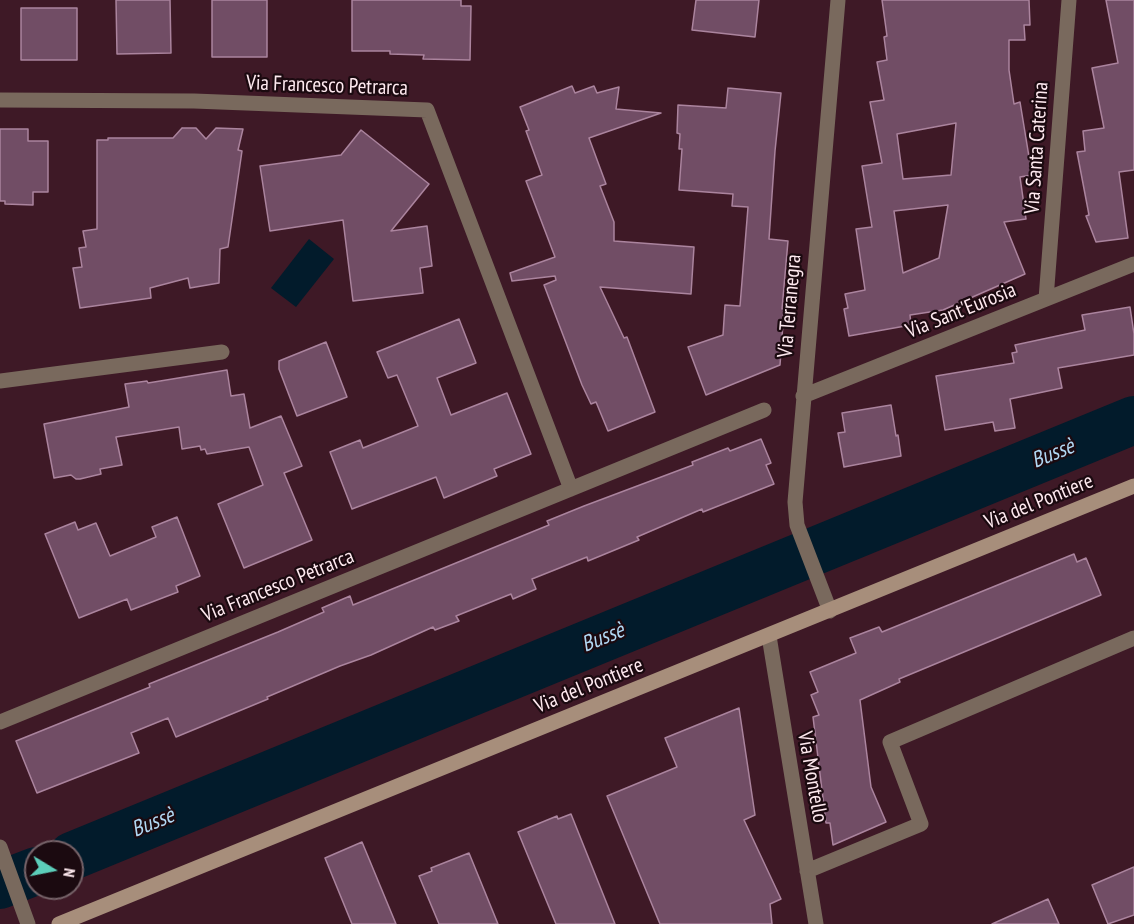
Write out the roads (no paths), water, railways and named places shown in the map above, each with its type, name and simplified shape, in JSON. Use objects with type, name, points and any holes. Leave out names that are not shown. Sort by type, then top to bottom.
[{"type":"main road","name":"Via del Pontiere","points":[[59,924],[1134,486]]},
{"type":"street","name":"Via Terranegra","points":[[830,611],[796,525],[796,489],[838,0]]},
{"type":"street","name":"Via Santa Caterina","points":[[1046,299],[1069,0]]},
{"type":"street","name":"Via Francesco Petrarca","points":[[0,100],[194,102],[427,111],[571,489]]},
{"type":"street","name":"Via Sant'Eurosia","points":[[803,396],[1134,264]]},
{"type":"street","points":[[0,381],[222,352]]},
{"type":"street","name":"Via Francesco Petrarca","points":[[0,722],[764,410]]},
{"type":"street","name":"Via Montello","points":[[768,636],[816,924]]},
{"type":"street","points":[[807,872],[921,824],[890,742],[1134,638]]},
{"type":"street","points":[[0,848],[26,917]]},
{"type":"water","points":[[309,239],[334,259],[296,307],[271,288]]},
{"type":"waterway","name":"Bussè","points":[[84,851],[1134,420]]},
{"type":"waterway","name":"Bussè","points":[[0,885],[24,876]]}]
